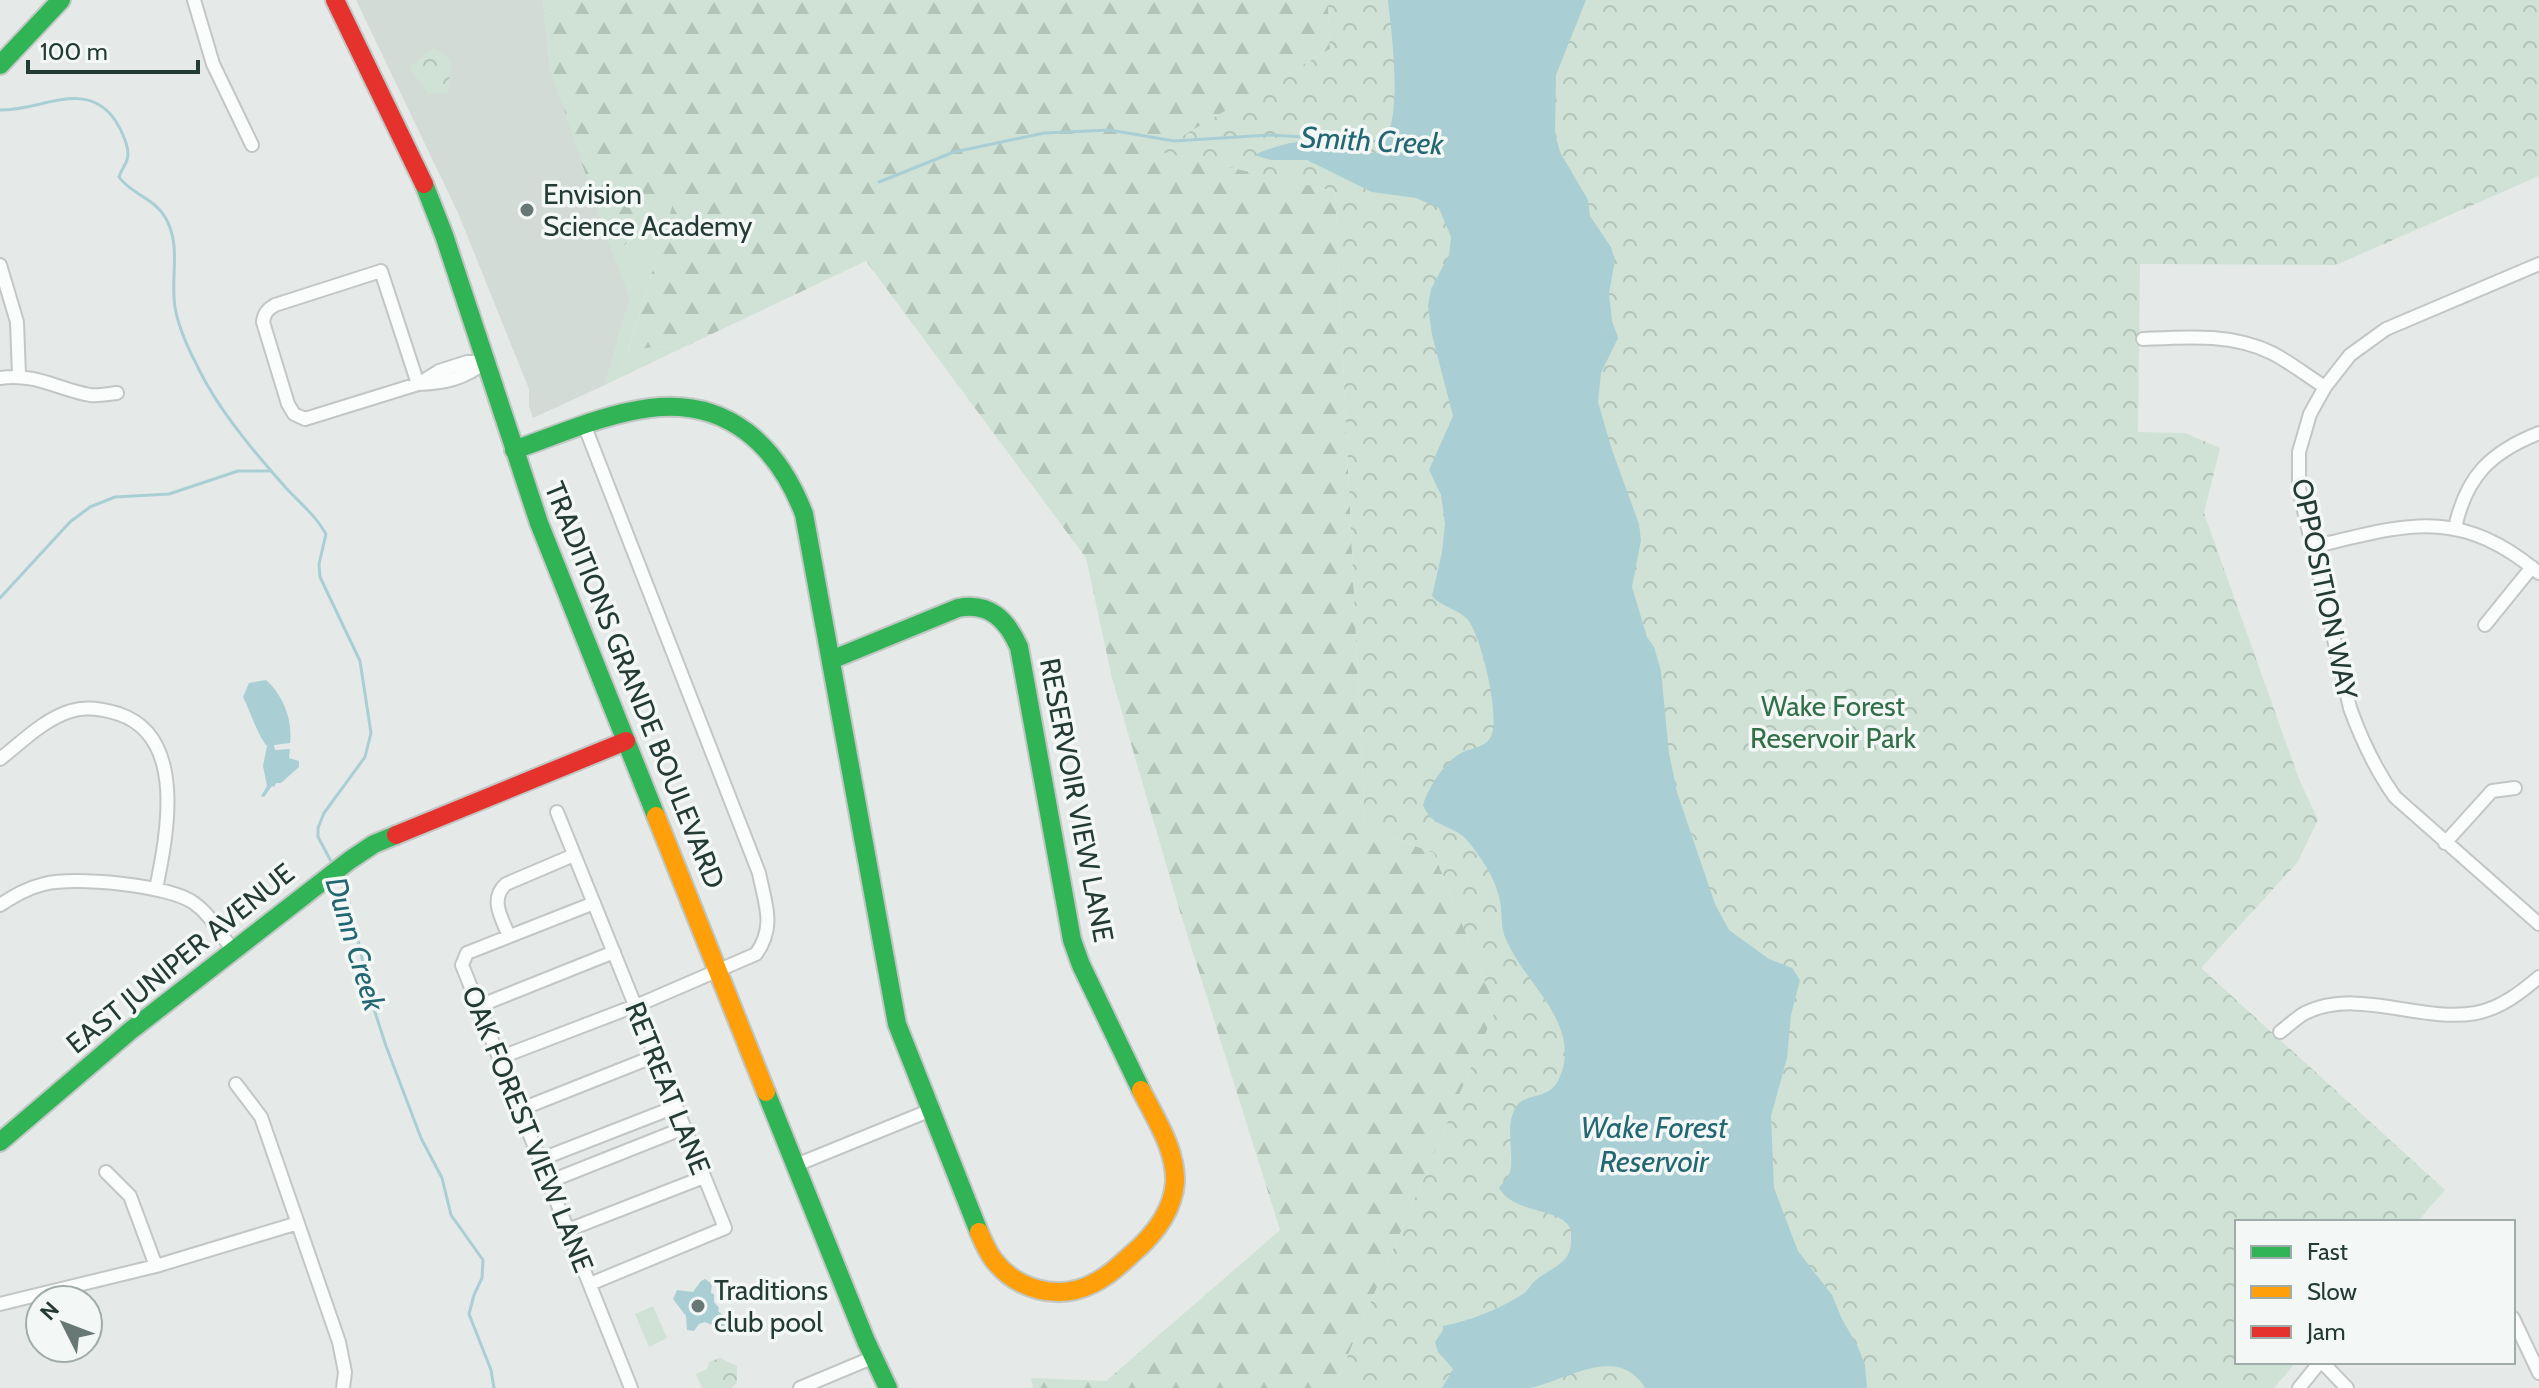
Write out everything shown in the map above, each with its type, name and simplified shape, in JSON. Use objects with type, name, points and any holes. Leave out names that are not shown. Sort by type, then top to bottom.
[{"type":"street","points":[[0,65],[61,0]]},
{"type":"street","points":[[194,0],[213,64],[252,145]]},
{"type":"street","name":"TRADITIONS GRANDE BOULEVARD","points":[[335,0],[426,189],[539,523],[888,1388]]},
{"type":"street","name":"OPPOSITION WAY","points":[[2539,264],[2386,329],[2350,355],[2325,387],[2310,414],[2299,452],[2299,489],[2350,708],[2362,743],[2395,797],[2539,924]]},
{"type":"street","points":[[0,265],[17,322],[19,375]]},
{"type":"street","points":[[418,384],[381,271],[275,305],[263,316],[288,404],[299,417],[316,417],[418,384],[439,371],[467,362],[485,362]]},
{"type":"street","points":[[2143,339],[2200,336],[2236,341],[2271,353],[2325,387]]},
{"type":"street","points":[[0,378],[19,375],[93,396],[117,393]]},
{"type":"street","name":"RESERVOIR VIEW LANE","points":[[514,450],[650,409],[682,408],[727,419],[760,441],[784,467],[798,493],[897,1024],[991,1257],[1006,1274],[1027,1287],[1055,1293],[1081,1289],[1093,1284],[1149,1239],[1170,1208],[1174,1195],[1173,1160],[1072,940],[1014,633],[1002,617],[991,610],[969,606],[941,614],[831,660]]},
{"type":"street","points":[[499,1058],[635,1006],[756,954],[766,940],[769,921],[759,873],[585,427]]},
{"type":"street","points":[[2455,528],[2460,502],[2495,455],[2539,433]]},
{"type":"street","points":[[2312,547],[2399,526],[2455,528],[2489,538],[2535,570],[2485,625]]},
{"type":"street","points":[[0,759],[49,721],[72,710],[100,708],[132,719],[148,734],[161,754],[168,786],[156,889]]},
{"type":"street","name":"EAST JUNIPER AVENUE","points":[[0,1142],[130,1031],[374,844],[626,741]]},
{"type":"street","points":[[2445,843],[2492,791],[2515,788]]},
{"type":"street","name":"RETREAT LANE","points":[[557,812],[725,1228],[590,1284]]},
{"type":"street","points":[[509,936],[498,906],[500,889],[574,855]]},
{"type":"street","points":[[0,905],[19,892],[45,883],[67,880],[156,889],[195,903],[209,915],[233,950]]},
{"type":"street","name":"OAK FOREST VIEW LANE","points":[[594,903],[467,953],[462,965],[631,1388]]},
{"type":"street","points":[[479,1006],[614,952]]},
{"type":"street","points":[[2280,1032],[2305,1013],[2341,1004],[2432,1013],[2475,1013],[2506,1003],[2539,977]]},
{"type":"street","points":[[519,1110],[655,1056]]},
{"type":"street","points":[[236,1084],[261,1117],[339,1342],[345,1372],[343,1388]]},
{"type":"street","points":[[539,1160],[675,1107]]},
{"type":"street","points":[[796,1165],[931,1110]]},
{"type":"street","points":[[548,1182],[684,1128]]},
{"type":"street","points":[[106,1172],[130,1196],[156,1266]]},
{"type":"street","points":[[568,1230],[704,1177]]},
{"type":"street","points":[[0,1304],[156,1266],[298,1223]]},
{"type":"street","points":[[2515,1322],[2539,1373]]},
{"type":"street","points":[[800,1388],[874,1357]]},
{"type":"street","points":[[2299,1388],[2319,1364]]},
{"type":"street","points":[[2323,1364],[2347,1388]]},
{"type":"shaded area","name":"Envision Science Academy","points":[[356,0],[543,0],[550,67],[630,298],[605,385],[533,418],[529,389],[458,213]]},
{"type":"green space","points":[[543,0],[1328,0],[1330,49],[1158,151],[1335,191],[1365,827],[1434,853],[1496,1009],[1334,1388],[1033,1388],[1031,1378],[1106,1381],[1280,1230],[1177,902],[1112,678],[1086,558],[866,261],[678,350],[656,346],[628,352],[676,194],[622,248],[605,233],[550,67]]},
{"type":"green space","name":"Wake Forest Reservoir Park","points":[[1328,0],[2539,0],[2539,176],[2336,265],[2140,264],[2138,432],[2185,433],[2220,448],[2204,513],[2299,779],[2318,820],[2297,863],[2201,968],[2445,1190],[2419,1220],[2235,1220],[2235,1364],[2294,1364],[2274,1388],[1334,1388],[1496,1009],[1434,853],[1365,827],[1335,191],[1157,151],[1330,49]]},
{"type":"green space","points":[[434,48],[451,60],[448,94],[429,94],[409,67]]},
{"type":"green space","points":[[677,192],[628,351],[655,346],[678,350],[605,385],[630,298],[605,233],[623,248]]},
{"type":"green space","points":[[653,1306],[667,1338],[649,1347],[635,1314]]},
{"type":"green space","points":[[720,1358],[737,1366],[737,1383],[731,1388],[702,1388],[696,1374],[707,1369],[709,1362]]},
{"type":"water","name":"Wake Forest Reservoir","points":[[1388,0],[1586,0],[1556,75],[1555,133],[1560,152],[1588,200],[1590,216],[1611,247],[1615,260],[1609,293],[1612,321],[1618,338],[1601,373],[1598,402],[1639,524],[1641,540],[1632,587],[1661,671],[1669,753],[1677,792],[1715,904],[1729,930],[1769,959],[1792,968],[1800,980],[1791,1015],[1787,1058],[1771,1116],[1774,1188],[1798,1251],[1832,1295],[1858,1347],[1865,1365],[1867,1388],[1645,1388],[1634,1375],[1621,1368],[1606,1366],[1530,1388],[1442,1388],[1453,1369],[1438,1352],[1435,1342],[1443,1326],[1484,1314],[1523,1294],[1563,1261],[1570,1250],[1571,1238],[1569,1227],[1562,1220],[1514,1202],[1499,1188],[1511,1168],[1510,1129],[1516,1107],[1525,1099],[1549,1091],[1559,1079],[1565,1059],[1564,1040],[1558,1022],[1505,937],[1499,895],[1486,867],[1467,840],[1434,820],[1423,805],[1444,768],[1456,756],[1485,743],[1493,729],[1492,697],[1479,642],[1464,616],[1432,596],[1445,524],[1441,495],[1429,470],[1453,416],[1432,335],[1428,306],[1431,289],[1449,255],[1451,237],[1439,208],[1416,198],[1372,192],[1307,160],[1271,160],[1254,155],[1296,142],[1322,143],[1356,152],[1378,153],[1392,122],[1394,102],[1394,58]]},
{"type":"water","points":[[266,680],[282,700],[290,726],[290,743],[274,745],[275,750],[290,749],[289,758],[299,761],[299,767],[281,783],[272,786],[264,797],[261,796],[267,786],[263,766],[267,746],[243,697],[249,683]]},
{"type":"water","name":"Traditions club pool","points":[[705,1279],[712,1284],[711,1293],[714,1294],[718,1311],[726,1318],[732,1316],[729,1329],[721,1334],[719,1328],[705,1322],[694,1331],[687,1330],[686,1316],[673,1299],[677,1290],[693,1292]]},
{"type":"waterway","points":[[0,110],[77,99],[91,101],[115,120],[128,150],[119,177],[149,200],[165,217],[170,228],[174,250],[175,307],[196,363],[213,395],[242,436],[326,534],[319,564],[320,577],[360,661],[371,733],[365,757],[324,813],[318,828],[318,837],[332,863]]},
{"type":"waterway","name":"Smith Creek","points":[[879,182],[954,152],[1044,133],[1110,130],[1174,141],[1269,135],[1390,142]]},
{"type":"waterway","points":[[0,598],[70,522],[90,507],[115,497],[169,494],[238,471],[271,471]]},
{"type":"waterway","name":"Dunn Creek","points":[[339,877],[348,897],[373,1006],[386,1046],[421,1138],[442,1178],[451,1215],[483,1260],[482,1278],[469,1314],[491,1370],[494,1388]]},
{"type":"traffic: fast","points":[[0,65],[61,0]]},
{"type":"traffic: fast","points":[[424,184],[444,235],[539,523],[656,816]]},
{"type":"traffic: fast","points":[[514,450],[615,415],[650,408],[678,407],[726,419],[746,432],[780,467],[804,514],[897,1024],[979,1232]]},
{"type":"traffic: fast","points":[[831,660],[958,608],[988,611],[1009,629],[1019,647],[1072,940],[1141,1090]]},
{"type":"traffic: fast","points":[[0,1142],[130,1031],[350,860],[374,844],[396,835]]},
{"type":"traffic: fast","points":[[766,1092],[866,1341],[888,1388]]},
{"type":"traffic: slow","points":[[656,816],[766,1092]]},
{"type":"traffic: slow","points":[[979,1232],[1002,1270],[1038,1290],[1065,1292],[1079,1289],[1103,1278],[1123,1262],[1161,1222],[1175,1182],[1168,1146],[1141,1090]]},
{"type":"traffic: jam","points":[[335,0],[424,184]]},
{"type":"traffic: jam","points":[[396,835],[626,741]]},
{"type":"place","name":"Envision Science Academy","points":[[527,210]]},
{"type":"place","name":"Traditions club pool","points":[[698,1306]]}]
